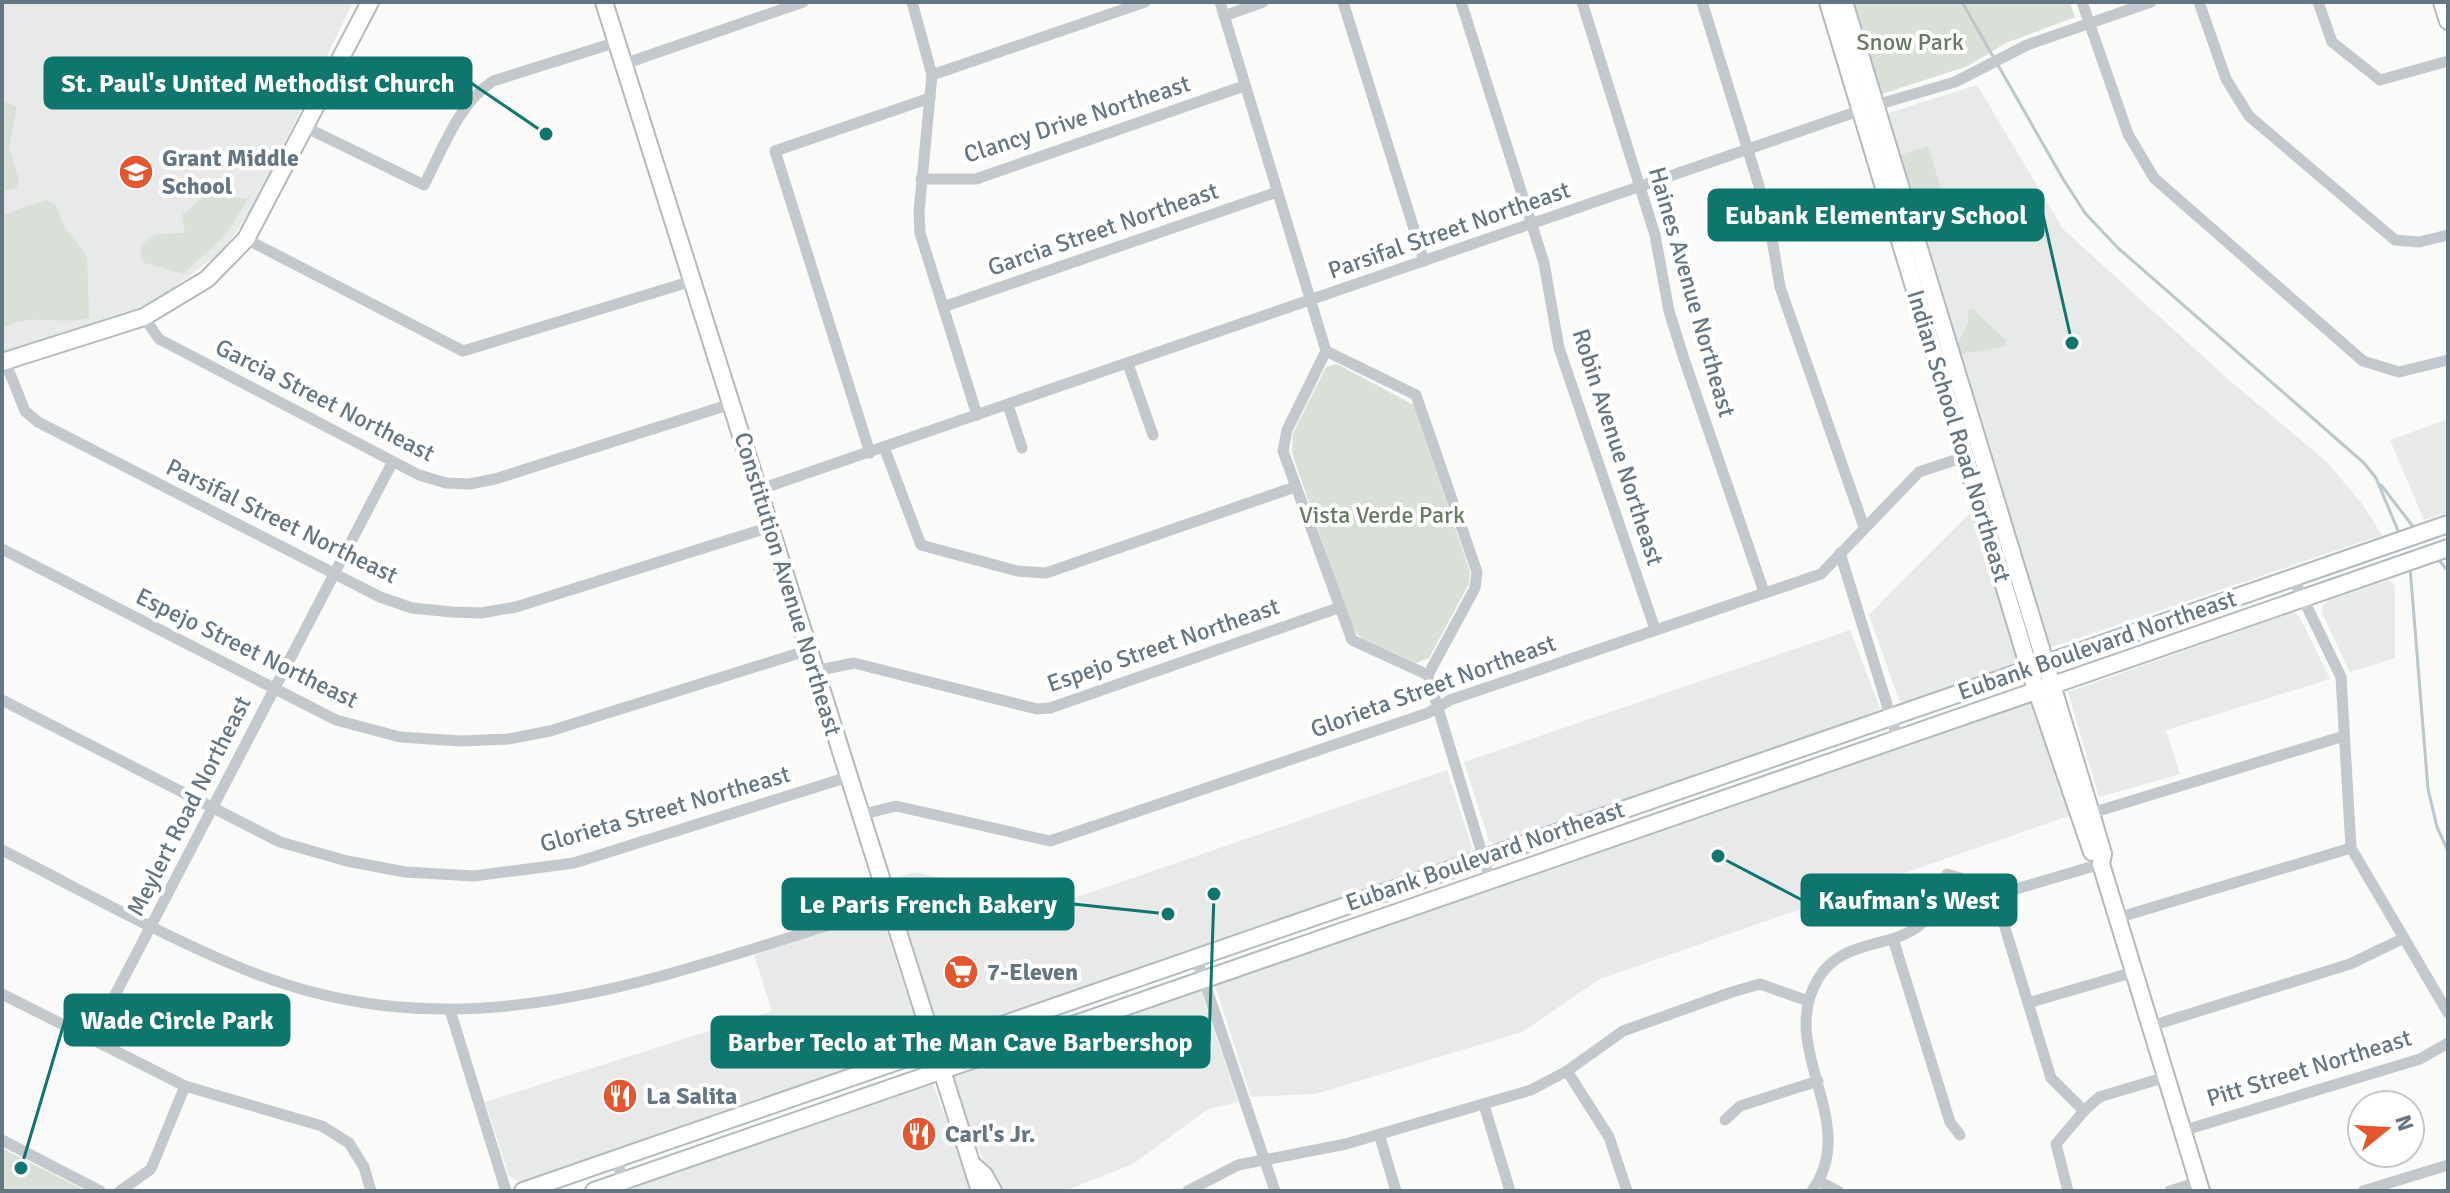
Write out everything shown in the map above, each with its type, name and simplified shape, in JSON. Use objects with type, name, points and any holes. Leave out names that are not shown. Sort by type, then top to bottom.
[{"type":"main road","points":[[4,361],[144,317],[207,279],[246,239],[370,2]]},
{"type":"main road","name":"Constitution Avenue Northeast","points":[[604,2],[980,1191]]},
{"type":"main road","name":"Indian School Road Northeast","points":[[1828,2],[1868,108],[2036,665],[2086,814],[2103,854],[2101,864],[2200,1187]]},
{"type":"main road","name":"Indian School Road Northeast","points":[[1844,2],[1868,108]]},
{"type":"main road","points":[[2442,2],[2448,21]]},
{"type":"main road","name":"Eubank Boulevard Northeast","points":[[523,1191],[2448,524]]},
{"type":"main road","name":"Eubank Boulevard Northeast","points":[[594,1191],[625,1186],[941,1069],[2447,548]]},
{"type":"main road","points":[[2182,616],[2188,637]]},
{"type":"main road","points":[[1768,758],[1775,780]]},
{"type":"main road","points":[[1642,802],[1650,824]]},
{"type":"main road","points":[[1323,913],[1330,935]]},
{"type":"main road","points":[[1077,998],[1084,1019]]},
{"type":"main road","points":[[823,1086],[830,1108]]},
{"type":"main road","name":"Constitution Avenue Northeast","points":[[974,1166],[984,1175],[993,1191]]},
{"type":"street","points":[[624,64],[803,2]]},
{"type":"street","points":[[912,2],[932,75],[921,179],[920,233],[977,415]]},
{"type":"street","points":[[932,75],[1145,2]]},
{"type":"street","points":[[1220,2],[1326,351],[1282,442],[1295,487],[1352,640],[1428,675]]},
{"type":"street","points":[[1224,16],[1263,2]]},
{"type":"street","points":[[1343,2],[1424,261]]},
{"type":"street","name":"Robin Avenue Northeast","points":[[1461,2],[1544,263],[1559,348],[1655,629]]},
{"type":"street","name":"Haines Avenue Northeast","points":[[1582,2],[1655,235],[1676,335],[1764,592]]},
{"type":"street","points":[[1702,2],[1768,215],[1780,287],[1864,527]]},
{"type":"street","points":[[2082,2],[2128,134],[2154,178],[2177,202],[2363,361],[2399,372],[2448,360]]},
{"type":"street","name":"Parsifal Street Northeast","points":[[758,490],[1868,108],[1955,82],[2008,54],[2151,2]]},
{"type":"street","points":[[2199,2],[2226,79],[2249,116],[2395,240],[2419,242],[2448,235]]},
{"type":"street","points":[[2318,2],[2332,42],[2380,80],[2448,61]]},
{"type":"street","points":[[305,127],[424,185],[467,104],[479,91],[493,81],[617,42]]},
{"type":"street","name":"Clancy Drive Northeast","points":[[921,179],[976,179],[1244,86]]},
{"type":"street","points":[[870,453],[775,151],[930,98]]},
{"type":"street","name":"Garcia Street Northeast","points":[[943,307],[1277,192]]},
{"type":"street","points":[[246,239],[463,351],[692,281]]},
{"type":"street","name":"Garcia Street Northeast","points":[[144,317],[159,339],[392,463],[446,483],[482,482],[731,404]]},
{"type":"street","points":[[1326,351],[1416,395],[1477,572],[1475,588],[1428,675],[1490,880]]},
{"type":"street","name":"Parsifal Street Northeast","points":[[4,361],[25,411],[38,422],[333,575],[412,608],[481,613],[516,607],[770,527]]},
{"type":"street","points":[[1128,364],[1153,435]]},
{"type":"street","points":[[1008,405],[1022,448]]},
{"type":"street","points":[[884,447],[921,545],[1017,571],[1046,573],[1295,487]]},
{"type":"street","name":"Glorieta Street Northeast","points":[[860,815],[896,806],[1050,841],[1428,713],[1437,706],[1821,574],[1919,472],[1972,454]]},
{"type":"street","name":"Meylert Road Northeast","points":[[91,1041],[392,463]]},
{"type":"street","name":"Espejo Street Northeast","points":[[2,549],[336,720],[400,737],[461,741],[508,739],[574,724],[809,650]]},
{"type":"street","points":[[1840,553],[1897,737]]},
{"type":"street","points":[[2293,578],[2341,677],[2351,848],[2448,1013]]},
{"type":"street","name":"Espejo Street Northeast","points":[[815,671],[854,663],[1037,709],[1050,708],[1338,608]]},
{"type":"street","name":"Glorieta Street Northeast","points":[[2,700],[280,842],[347,861],[405,872],[474,876],[574,863],[848,777]]},
{"type":"street","points":[[2086,814],[2344,736]]},
{"type":"street","points":[[2117,918],[2351,848]]},
{"type":"street","points":[[2,850],[242,969],[294,985],[391,1006],[450,1010],[509,1007],[618,990],[888,907]]},
{"type":"street","points":[[1838,1191],[1816,1186],[1829,1151],[1829,1120],[1804,1030],[1808,1001],[1817,980],[1838,958],[1915,930],[1936,911],[1947,874],[2006,892],[2101,864]]},
{"type":"street","points":[[2006,892],[2003,921],[2051,1078],[2084,1111]]},
{"type":"street","points":[[2151,1026],[2350,964],[2404,938]]},
{"type":"street","points":[[1893,939],[1950,1122],[1960,1135]]},
{"type":"street","points":[[1196,957],[1275,1191]]},
{"type":"street","points":[[2028,1003],[2134,972]]},
{"type":"street","points":[[1188,1191],[1217,1174],[1262,1158],[1379,1134],[1531,1090],[1567,1071],[1623,1031],[1746,988],[1760,984],[1808,1001]]},
{"type":"street","points":[[2,994],[185,1086],[322,1126],[349,1143],[364,1167],[371,1191]]},
{"type":"street","points":[[450,1010],[506,1191]]},
{"type":"street","name":"Pitt Street Northeast","points":[[2182,1131],[2420,1059],[2448,1043]]},
{"type":"street","points":[[1567,1071],[1609,1137],[1627,1191]]},
{"type":"street","points":[[2068,1191],[2056,1144],[2084,1111],[2099,1097],[2166,1077]]},
{"type":"street","points":[[1725,1120],[1740,1106],[1818,1081]]},
{"type":"street","points":[[120,1191],[151,1169],[185,1086]]},
{"type":"street","points":[[1484,1105],[1510,1191]]},
{"type":"street","points":[[1379,1134],[1396,1191]]},
{"type":"street","points":[[2,1140],[100,1191]]},
{"type":"street","points":[[616,1159],[625,1186]]},
{"type":"street","points":[[2363,1191],[2448,1165]]},
{"type":"street","points":[[2170,1191],[2200,1187]]},
{"type":"shaded area","name":"Grant Middle School","points":[[2,2],[353,2],[255,204],[224,250],[146,308],[2,353]]},
{"type":"shaded area","points":[[1977,85],[2063,229],[2230,381],[2326,461],[2363,505],[2382,535],[2049,648],[1888,113]]},
{"type":"shaded area","points":[[2448,419],[2448,512],[2424,520],[2390,440]]},
{"type":"shaded area","points":[[1974,509],[2019,657],[2018,665],[1906,704],[1899,700],[1869,615]]},
{"type":"shaded area","points":[[2389,580],[2395,586],[2395,658],[2350,672],[2322,613],[2323,605],[2329,600]]},
{"type":"shaded area","points":[[2294,612],[2299,616],[2330,679],[2166,730],[2180,774],[2099,797],[2068,692]]},
{"type":"shaded area","points":[[1850,630],[1880,708],[1878,713],[1497,845],[1489,841],[1464,762]]},
{"type":"shaded area","points":[[2025,701],[2035,705],[2071,815],[1600,979],[1522,1032],[1315,1094],[1251,1097],[1214,982]]},
{"type":"shaded area","points":[[1447,770],[1472,847],[1469,854],[946,1036],[939,1033],[891,880],[915,872],[1051,906]]},
{"type":"shaded area","points":[[881,914],[923,1044],[520,1182],[509,1176],[485,1102],[772,1011],[754,955]]},
{"type":"shaded area","points":[[1199,985],[1238,1102],[1208,1109],[1133,1164],[1064,1191],[999,1191],[967,1126],[953,1079],[956,1068]]},
{"type":"shaded area","points":[[931,1079],[973,1191],[634,1191],[632,1183]]},
{"type":"green space","name":"Snow Park","points":[[1854,2],[2070,2],[2075,17],[2006,43],[1968,66],[1882,94]]},
{"type":"green space","points":[[2,101],[17,107],[9,147],[19,180],[16,188],[2,192]]},
{"type":"green space","points":[[1928,146],[1945,202],[1940,204],[1944,218],[1931,222],[1918,212],[1900,155]]},
{"type":"green space","points":[[210,191],[245,199],[250,196],[225,236],[183,274],[142,262],[140,246],[155,234],[185,233],[182,215]]},
{"type":"green space","points":[[46,200],[55,204],[64,226],[87,257],[89,318],[22,321],[2,329],[2,215]]},
{"type":"green space","points":[[1973,309],[2007,341],[2003,347],[1961,354],[1958,343],[1969,320],[1967,310]]},
{"type":"green space","name":"Vista Verde Park","points":[[1337,364],[1414,405],[1470,572],[1469,584],[1429,658],[1416,663],[1361,638],[1352,628],[1292,453],[1293,433],[1326,367]]},
{"type":"green space","points":[[2,1148],[80,1188],[81,1191],[2,1191]]},
{"type":"waterway","points":[[1962,2],[2085,213],[2118,248],[2364,463],[2376,478],[2399,533]]},
{"type":"waterway","points":[[2381,485],[2415,529]]},
{"type":"waterway","points":[[2437,558],[2448,571]]},
{"type":"waterway","points":[[2410,567],[2428,789],[2437,827],[2448,851]]},
{"type":"place","name":"St. Paul's United Methodist Church","points":[[546,134]]},
{"type":"place","name":"Grant Middle School","points":[[136,172]]},
{"type":"place","name":"Eubank Elementary School","points":[[2072,343]]},
{"type":"place","name":"Kaufman's West","points":[[1718,856]]},
{"type":"place","name":"Barber Teclo at The Man Cave Barbershop","points":[[1214,894]]},
{"type":"place","name":"Le Paris French Bakery","points":[[1168,914]]},
{"type":"place","name":"7-Eleven","points":[[961,972]]},
{"type":"place","name":"La Salita","points":[[620,1096]]},
{"type":"place","name":"Carl's Jr.","points":[[919,1134]]},
{"type":"place","name":"Wade Circle Park","points":[[21,1168]]}]
